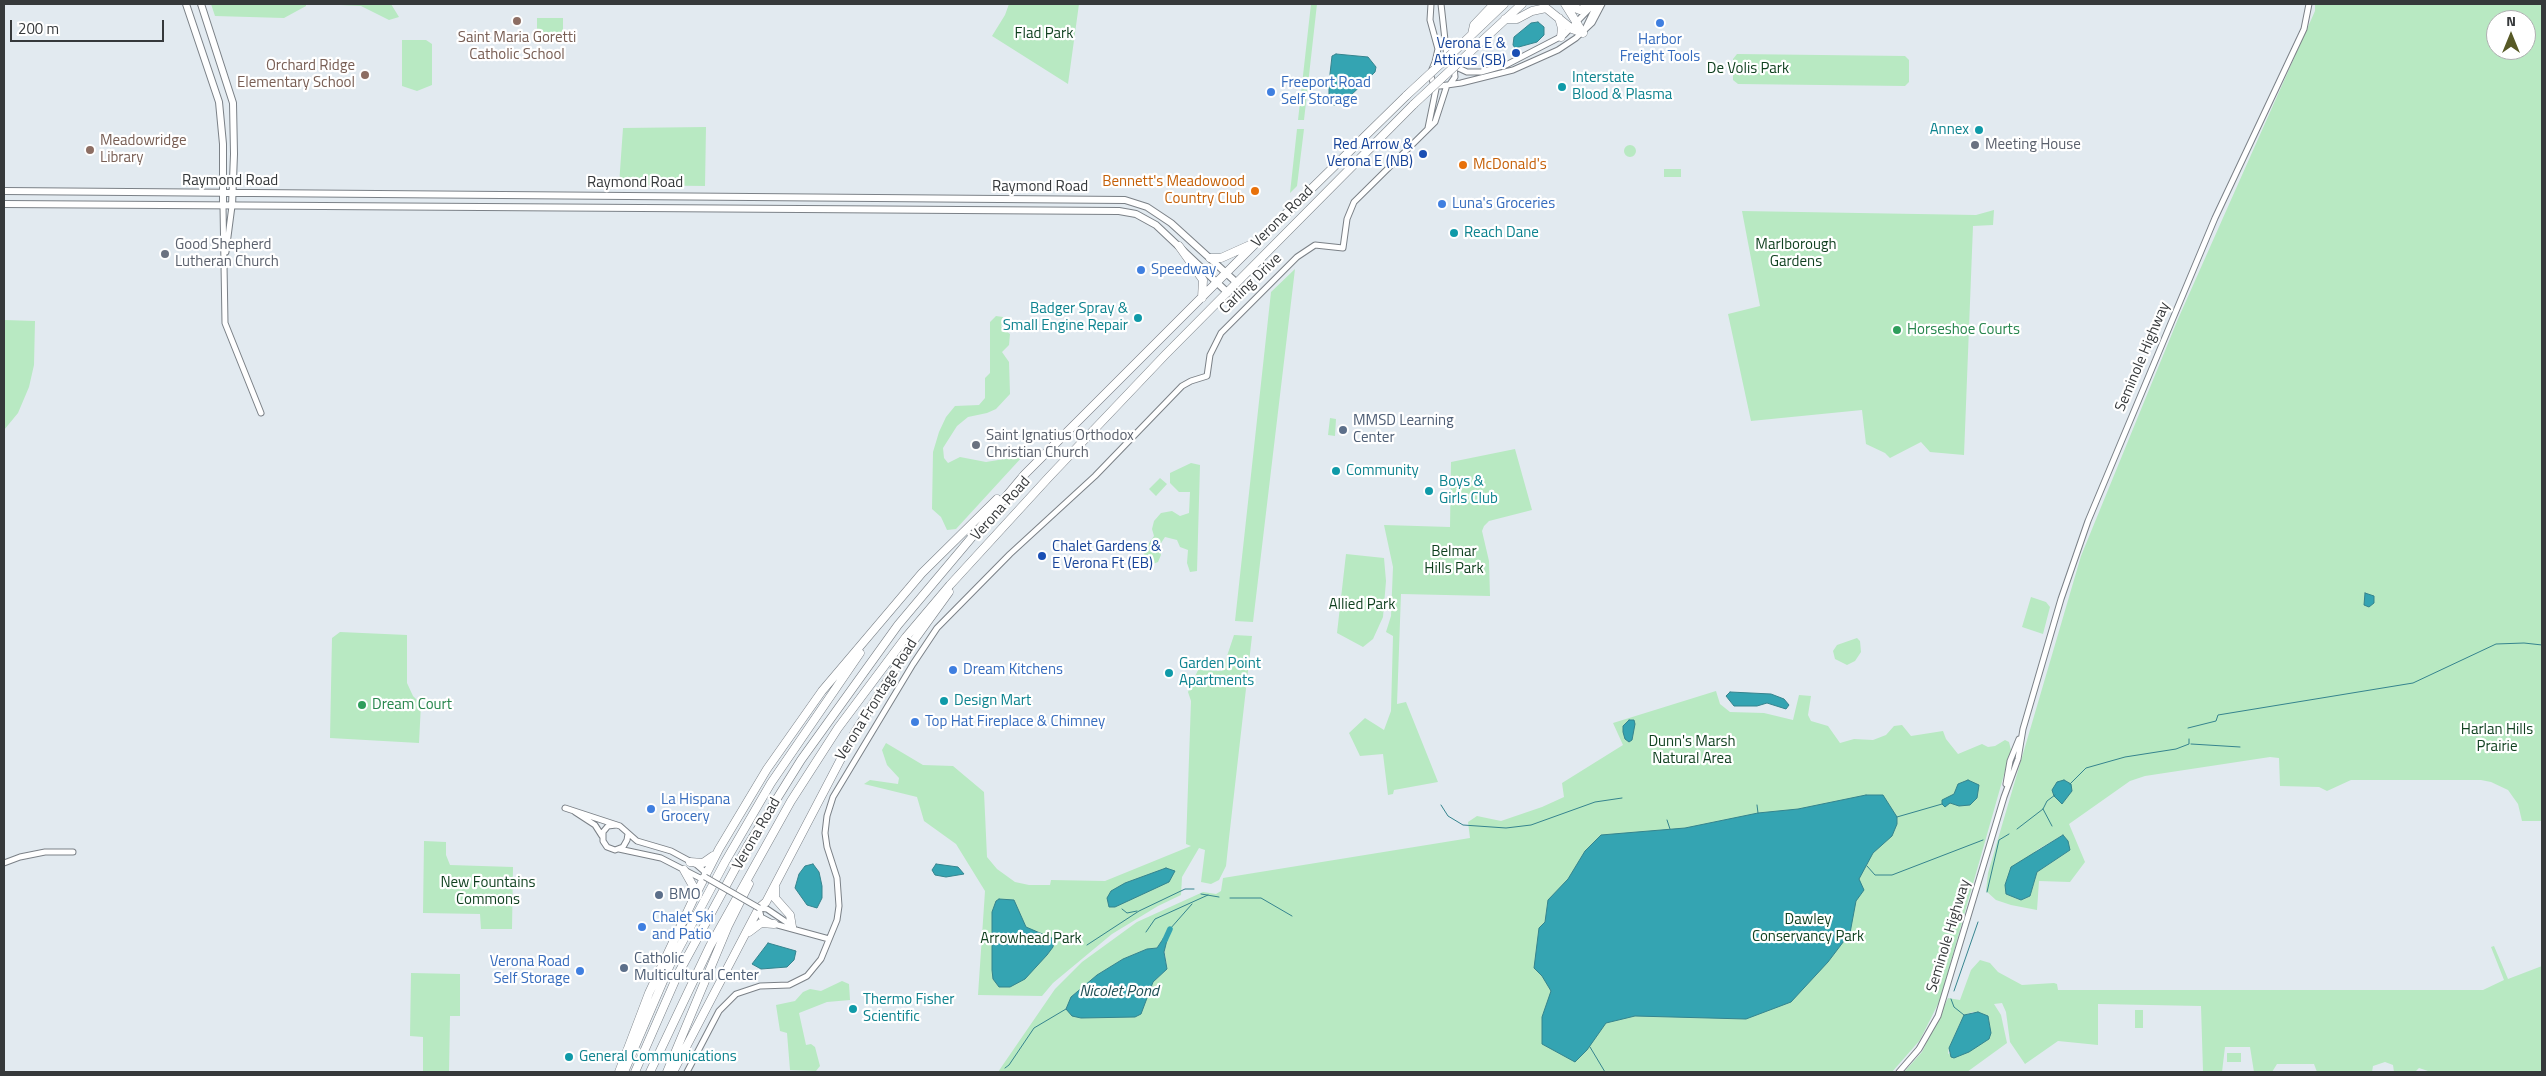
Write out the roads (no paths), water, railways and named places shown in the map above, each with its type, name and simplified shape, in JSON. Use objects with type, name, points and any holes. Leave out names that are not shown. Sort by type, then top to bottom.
[{"type":"highway","points":[[1472,34],[1474,25],[1494,4]]},
{"type":"highway","name":"Verona Road","points":[[635,1072],[678,974],[748,845],[801,760],[898,625],[1025,474],[1304,195],[1504,4]]},
{"type":"highway","name":"Verona Road","points":[[650,1072],[710,946],[772,835],[816,762],[857,702],[906,637],[950,584],[1127,396],[1414,104],[1522,4]]},
{"type":"highway","points":[[1566,4],[1580,10],[1595,4]]},
{"type":"highway","points":[[1566,4],[1575,26]]},
{"type":"highway","points":[[1505,19],[1517,19],[1538,8],[1546,8],[1583,33]]},
{"type":"highway","points":[[1559,18],[1562,28],[1561,37]]},
{"type":"highway","points":[[1210,258],[1221,258],[1257,242]]},
{"type":"highway","points":[[1180,246],[1202,280],[1202,298]]},
{"type":"highway","points":[[618,1072],[643,1009],[692,900],[719,849],[767,769],[822,691],[922,573],[1025,474]]},
{"type":"highway","points":[[673,1072],[759,908],[766,902],[824,788],[881,689],[928,621],[977,556]]},
{"type":"highway","points":[[624,1072],[670,965],[725,862],[771,783],[880,623]]},
{"type":"highway","points":[[667,1072],[728,926],[772,835]]},
{"type":"highway","points":[[690,862],[704,863],[711,859],[719,849]]},
{"type":"highway","points":[[684,870],[693,886],[692,900]]},
{"type":"highway","points":[[776,881],[775,898],[790,915],[792,927]]},
{"type":"highway","points":[[747,934],[761,923],[774,924]]},
{"type":"main road","points":[[186,4],[219,102],[223,144],[223,206]]},
{"type":"main road","points":[[201,4],[233,103],[232,206]]},
{"type":"main road","name":"Raymond Road","points":[[4,191],[1125,200],[1154,211],[1237,283]]},
{"type":"main road","name":"Raymond Road","points":[[4,204],[1119,211],[1136,214],[1150,221],[1180,246],[1214,286],[1228,293]]},
{"type":"street","points":[[1428,130],[1437,84],[1430,74],[1438,49],[1430,20],[1431,4]]},
{"type":"street","points":[[1441,4],[1448,61],[1467,72],[1481,72],[1494,69],[1561,37],[1575,26],[1595,4]]},
{"type":"street","points":[[1583,33],[1595,4]]},
{"type":"street","points":[[1437,84],[1449,84],[1513,70],[1558,50],[1583,33],[1594,21],[1602,4]]},
{"type":"street","name":"Seminole Highway","points":[[1899,1072],[1919,1049],[1938,1016],[2004,796],[2010,761],[2023,729],[2061,599],[2088,521],[2215,218],[2304,29],[2309,4]]},
{"type":"street","points":[[1435,62],[1448,61]]},
{"type":"street","points":[[1428,130],[1435,122],[1449,84],[1455,77],[1454,66]]},
{"type":"street","name":"Carling Drive","points":[[1206,376],[1210,355],[1221,332],[1297,257],[1315,245],[1343,248],[1346,219],[1354,202],[1428,130]]},
{"type":"street","points":[[223,206],[222,238],[225,257]]},
{"type":"street","points":[[232,206],[225,257],[225,323],[261,413]]},
{"type":"street","name":"Verona Frontage Road","points":[[687,1072],[725,1003],[736,994],[748,989],[789,985],[808,976],[821,959],[837,920],[839,906],[837,878],[827,847],[826,833],[827,816],[833,797],[921,651],[956,607],[1010,554],[1095,476],[1182,386],[1191,380],[1206,376]]},
{"type":"street","points":[[565,808],[616,824],[624,828],[628,834],[640,843],[670,851],[690,862],[704,871],[705,877]]},
{"type":"street","points":[[572,810],[595,826],[607,848],[661,858],[700,878],[705,877],[759,908],[766,909],[792,927]]},
{"type":"street","points":[[602,837],[605,829],[616,824]]},
{"type":"street","points":[[620,849],[626,844],[628,834]]},
{"type":"street","points":[[4,863],[45,852],[74,852]]},
{"type":"street","points":[[759,908],[761,917],[774,924],[792,927],[829,939]]},
{"type":"water","points":[[1538,22],[1544,27],[1544,35],[1537,42],[1515,48],[1513,45],[1514,37],[1531,23]]},
{"type":"water","points":[[1336,54],[1368,57],[1376,67],[1375,72],[1347,99],[1338,105],[1333,105],[1329,99],[1329,83],[1332,56]]},
{"type":"water","points":[[2365,593],[2374,596],[2374,603],[2369,607],[2364,605]]},
{"type":"water","points":[[1730,692],[1771,694],[1784,699],[1789,705],[1786,709],[1767,703],[1757,706],[1734,706],[1726,696]]},
{"type":"water","points":[[1629,720],[1634,720],[1635,724],[1632,740],[1629,742],[1625,739],[1623,726]]},
{"type":"water","points":[[1968,780],[1979,785],[1977,798],[1970,805],[1959,806],[1950,803],[1945,807],[1942,804],[1942,800],[1954,794],[1958,784]]},
{"type":"water","points":[[2064,780],[2071,784],[2072,791],[2062,804],[2054,796],[2052,790],[2057,782]]},
{"type":"water","points":[[1866,795],[1883,795],[1897,817],[1897,824],[1892,836],[1873,853],[1859,879],[1864,890],[1856,901],[1850,933],[1828,962],[1791,1002],[1746,1019],[1635,1016],[1606,1023],[1587,1050],[1575,1062],[1542,1044],[1542,1017],[1551,991],[1542,976],[1534,968],[1539,928],[1545,922],[1548,900],[1568,879],[1585,851],[1601,835],[1685,828],[1758,813],[1798,809]]},
{"type":"water","points":[[2063,835],[2068,841],[2070,850],[2037,872],[2030,896],[2021,900],[2006,894],[2005,885],[2011,867]]},
{"type":"water","points":[[813,864],[819,872],[822,886],[822,898],[817,908],[807,905],[795,888],[799,874],[805,866]]},
{"type":"water","points":[[936,864],[958,867],[964,874],[946,877],[935,875],[932,870]]},
{"type":"water","points":[[1166,868],[1175,871],[1169,882],[1115,907],[1109,907],[1107,898],[1111,891],[1125,883]]},
{"type":"water","points":[[999,899],[1014,900],[1026,927],[1054,939],[1053,947],[1025,979],[1010,987],[999,987],[993,979],[992,912],[996,901]]},
{"type":"water","name":"Nicolet Pond","points":[[1163,939],[1167,940],[1164,952],[1167,969],[1153,982],[1141,1014],[1135,1017],[1081,1018],[1072,1016],[1066,1009],[1071,997],[1097,975],[1123,959],[1147,949],[1157,948]]},
{"type":"water","points":[[768,943],[796,951],[794,960],[787,967],[761,969],[752,964]]},
{"type":"water","points":[[1978,1012],[1988,1016],[1991,1033],[1989,1039],[1969,1052],[1954,1058],[1951,1057],[1949,1048],[1964,1015]]},
{"type":"waterway","points":[[2188,728],[2216,721],[2218,715],[2413,683],[2496,644],[2524,643],[2542,645]]},
{"type":"waterway","points":[[2070,784],[2086,768],[2125,757],[2176,749],[2189,744],[2189,739]]},
{"type":"waterway","points":[[2191,744],[2240,747]]},
{"type":"waterway","points":[[2017,829],[2043,809],[2047,801],[2055,795]]},
{"type":"waterway","points":[[1441,805],[1448,816],[1463,825],[1506,828],[1531,825],[1595,802],[1622,798]]},
{"type":"waterway","points":[[1897,817],[1942,804]]},
{"type":"waterway","points":[[1757,805],[1758,813]]},
{"type":"waterway","points":[[2043,809],[2052,826]]},
{"type":"waterway","points":[[1667,820],[1670,829]]},
{"type":"waterway","points":[[1987,892],[1999,840],[2009,834]]},
{"type":"waterway","points":[[1867,866],[1875,875],[1892,875],[1983,840]]},
{"type":"waterway","points":[[1087,945],[1139,911],[1185,889],[1194,889]]},
{"type":"waterway","points":[[1201,894],[1219,897]]},
{"type":"waterway","points":[[1146,932],[1155,919],[1208,895]]},
{"type":"waterway","points":[[1230,898],[1261,898],[1292,916]]},
{"type":"waterway","points":[[1170,929],[1192,904]]},
{"type":"waterway","points":[[1122,909],[1127,913],[1137,911]]},
{"type":"waterway","points":[[1954,991],[1978,922]]},
{"type":"waterway","points":[[1165,940],[1170,929]]},
{"type":"waterway","points":[[1951,999],[1954,1007],[1964,1015]]},
{"type":"waterway","points":[[1005,1068],[1034,1028],[1066,1009]]},
{"type":"waterway","points":[[1590,1047],[1605,1072]]},
{"type":"place","name":"Saint Maria Goretti Catholic School","points":[[517,21]]},
{"type":"place","name":"Harbor Freight Tools","points":[[1660,23]]},
{"type":"place","name":"Verona E & Atticus (SB)","points":[[1516,53]]},
{"type":"place","name":"Orchard Ridge Elementary School","points":[[365,75]]},
{"type":"place","name":"Interstate Blood & Plasma","points":[[1562,87]]},
{"type":"place","name":"Freeport Road Self Storage","points":[[1271,92]]},
{"type":"place","name":"Annex","points":[[1979,130]]},
{"type":"place","name":"Meeting House","points":[[1975,145]]},
{"type":"place","name":"Meadowridge Library","points":[[90,150]]},
{"type":"place","name":"Red Arrow & Verona E (NB)","points":[[1423,154]]},
{"type":"place","name":"McDonald's","points":[[1463,165]]},
{"type":"place","name":"Bennett's Meadowood Country Club","points":[[1255,191]]},
{"type":"place","name":"Luna's Groceries","points":[[1442,204]]},
{"type":"place","name":"Reach Dane","points":[[1454,233]]},
{"type":"place","name":"Good Shepherd Lutheran Church","points":[[165,254]]},
{"type":"place","name":"Speedway","points":[[1141,270]]},
{"type":"place","name":"Badger Spray & Small Engine Repair","points":[[1138,318]]},
{"type":"place","name":"Horseshoe Courts","points":[[1897,330]]},
{"type":"place","name":"MMSD Learning Center","points":[[1343,430]]},
{"type":"place","name":"Saint Ignatius Orthodox Christian Church","points":[[976,445]]},
{"type":"place","name":"Community","points":[[1336,471]]},
{"type":"place","name":"Boys & Girls Club","points":[[1429,491]]},
{"type":"place","name":"Chalet Gardens & E Verona Ft (EB)","points":[[1042,556]]},
{"type":"place","name":"Dream Kitchens","points":[[953,670]]},
{"type":"place","name":"Garden Point Apartments","points":[[1169,673]]},
{"type":"place","name":"Design Mart","points":[[944,701]]},
{"type":"place","name":"Dream Court","points":[[362,705]]},
{"type":"place","name":"Top Hat Fireplace & Chimney","points":[[915,722]]},
{"type":"place","name":"La Hispana Grocery","points":[[651,809]]},
{"type":"place","name":"BMO","points":[[659,895]]},
{"type":"place","name":"Chalet Ski and Patio","points":[[642,927]]},
{"type":"place","name":"Catholic Multicultural Center","points":[[624,968]]},
{"type":"place","name":"Verona Road Self Storage","points":[[580,971]]},
{"type":"place","name":"Thermo Fisher Scientific","points":[[853,1009]]},
{"type":"place","name":"General Communications","points":[[569,1057]]},
{"type":"park label","name":"Flad Park","points":[[1044,34]]},
{"type":"park label","name":"De Volis Park","points":[[1748,69]]},
{"type":"park label","name":"Marlborough Gardens","points":[[1796,254]]},
{"type":"park label","name":"Belmar Hills Park","points":[[1454,560]]},
{"type":"park label","name":"Allied Park","points":[[1362,605]]},
{"type":"park label","name":"Harlan Hills Prairie","points":[[2497,738]]},
{"type":"park label","name":"Dunn's Marsh Natural Area","points":[[1692,750]]},
{"type":"park label","name":"New Fountains Commons","points":[[488,892]]},
{"type":"park label","name":"Dawley Conservancy Park","points":[[1808,928]]},
{"type":"park label","name":"Arrowhead Park","points":[[1031,939]]}]
